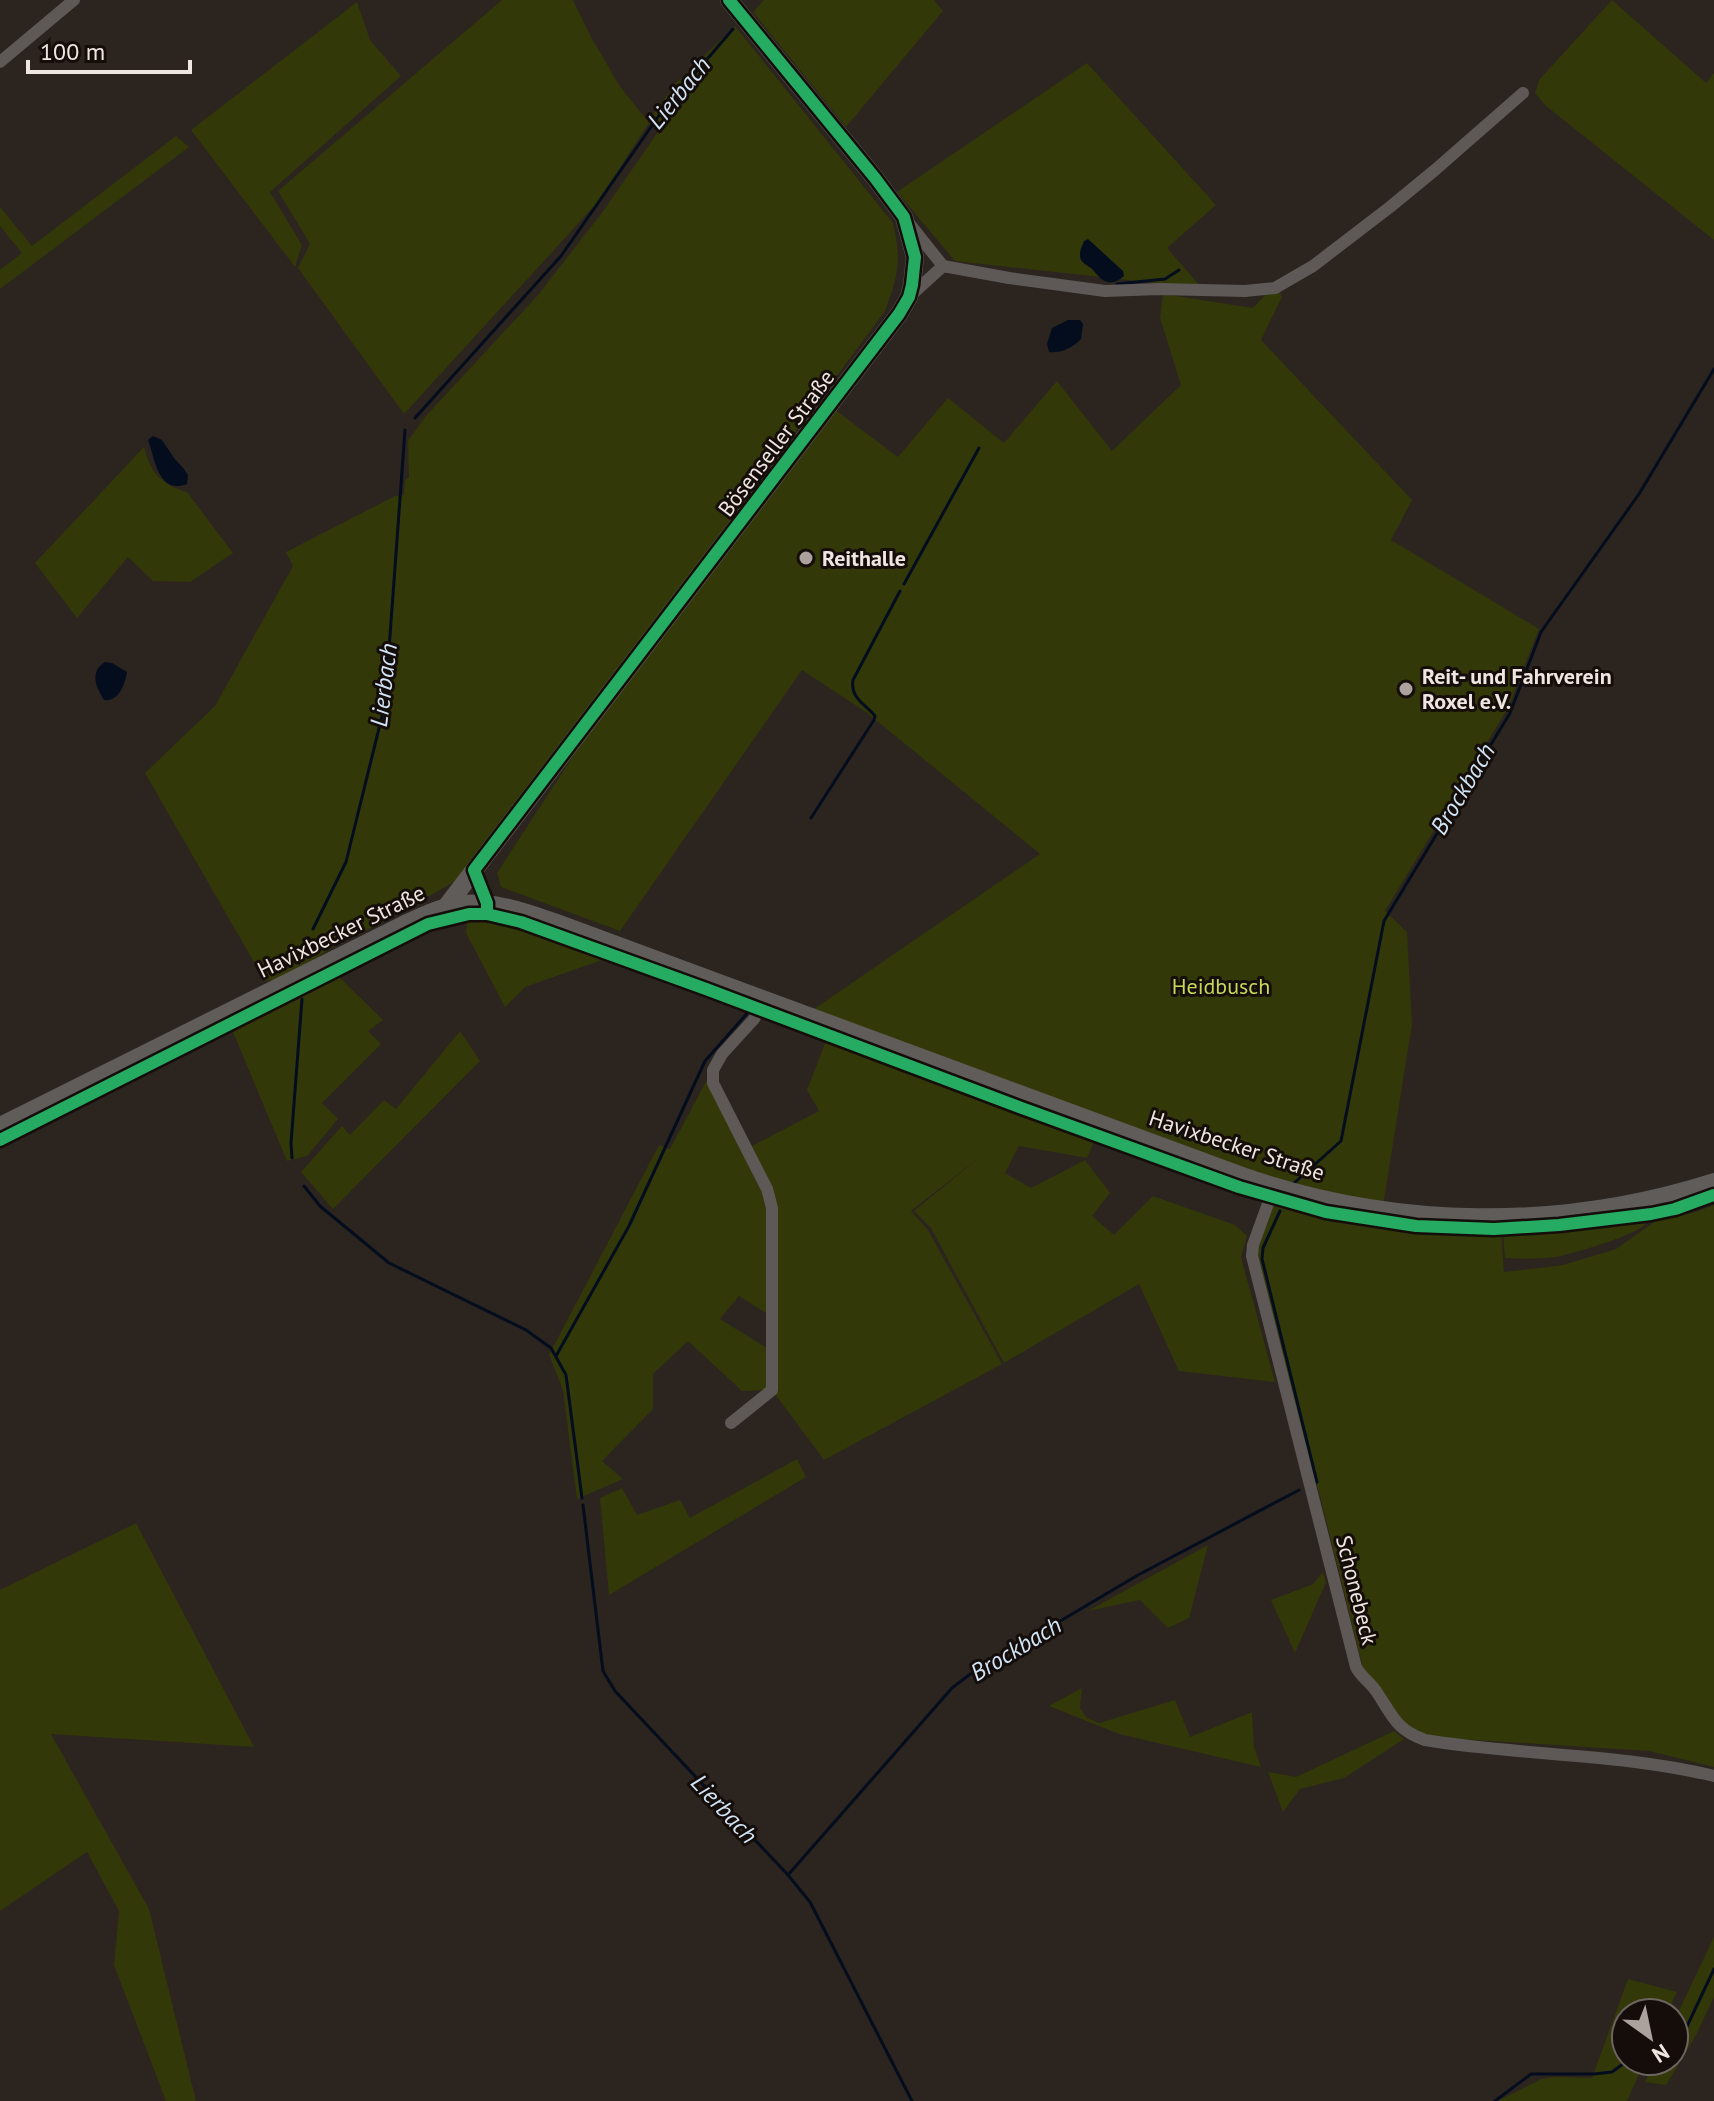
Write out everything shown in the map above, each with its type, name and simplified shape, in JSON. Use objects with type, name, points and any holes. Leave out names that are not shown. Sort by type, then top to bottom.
[{"type":"main road","name":"Bösenseller Straße","points":[[446,907],[865,359],[909,297],[915,257],[904,217],[729,0]]},
{"type":"main road","points":[[474,870],[487,903]]},
{"type":"main road","name":"Havixbecker Straße","points":[[0,1126],[403,925],[446,907],[487,903],[554,922],[1274,1187],[1334,1202],[1424,1216],[1493,1218],[1594,1210],[1648,1201],[1714,1182]]},
{"type":"street","points":[[0,62],[74,0]]},
{"type":"street","points":[[904,217],[943,266],[1105,291],[1245,291],[1275,288],[1313,266],[1390,207],[1523,93]]},
{"type":"street","points":[[909,297],[943,266]]},
{"type":"street","points":[[731,1423],[772,1390],[772,1208],[767,1189],[713,1083],[713,1070],[722,1054],[754,1019],[764,1000]]},
{"type":"street","name":"Schonebeck","points":[[1274,1187],[1252,1256],[1361,1677],[1374,1688],[1398,1726],[1408,1734],[1425,1740],[1623,1760],[1714,1776]]},
{"type":"green space","points":[[502,0],[573,0],[619,85],[649,123],[596,204],[404,414],[298,268],[310,244],[278,191]]},
{"type":"green space","points":[[764,0],[934,0],[943,11],[846,127],[753,12]]},
{"type":"green space","points":[[1612,0],[1706,83],[1714,73],[1714,240],[1546,106],[1535,93],[1539,80]]},
{"type":"green space","points":[[357,2],[370,40],[401,76],[270,192],[302,245],[295,267],[191,130]]},
{"type":"green space","points":[[735,26],[893,223],[897,268],[885,311],[548,766],[461,878],[275,980],[265,981],[145,773],[215,706],[293,566],[286,552],[395,496],[404,495],[405,480],[409,478],[408,441],[425,417],[538,295],[604,210],[662,126],[653,114],[676,83]]},
{"type":"green space","points":[[1087,63],[1216,205],[1167,248],[1202,288],[955,261],[897,192]]},
{"type":"green space","points":[[176,136],[189,147],[0,289],[0,270],[22,253],[0,226],[0,207],[32,246]]},
{"type":"green space","name":"Heidbusch","points":[[1279,290],[1282,297],[1261,340],[1412,500],[1391,540],[1539,629],[1508,708],[1385,911],[1407,932],[1412,1024],[1383,1206],[1274,1183],[814,1009],[1040,854],[866,712],[802,670],[620,931],[501,887],[497,873],[579,747],[834,409],[898,457],[948,398],[1004,443],[1057,381],[1112,451],[1181,385],[1160,318],[1163,294],[1253,308],[1266,294]]},
{"type":"green space","points":[[144,447],[158,477],[187,492],[233,553],[190,582],[153,581],[128,557],[77,618],[35,563]]},
{"type":"green space","points":[[467,922],[504,925],[602,960],[525,987],[505,1007],[466,933]]},
{"type":"green space","points":[[339,977],[383,1020],[368,1031],[381,1044],[322,1103],[338,1119],[307,1156],[287,1161],[233,1032]]},
{"type":"green space","points":[[460,1031],[480,1061],[333,1209],[301,1172],[342,1126],[350,1135],[384,1100],[396,1109]]},
{"type":"green space","points":[[826,1041],[1029,1118],[1095,1139],[1087,1158],[1019,1146],[1005,1173],[1031,1188],[1085,1160],[1110,1193],[1092,1216],[1114,1235],[1153,1196],[1235,1225],[1247,1236],[1241,1257],[1275,1382],[1179,1371],[1139,1284],[1004,1363],[931,1228],[914,1211],[981,1156],[911,1211],[928,1230],[1002,1364],[824,1460],[772,1390],[778,1207],[752,1146],[819,1111],[807,1090]]},
{"type":"green space","points":[[709,1076],[709,1085],[761,1191],[766,1209],[766,1313],[739,1296],[720,1319],[767,1348],[768,1390],[742,1391],[688,1341],[653,1374],[653,1409],[602,1461],[623,1479],[577,1499],[563,1390],[549,1355],[659,1145],[670,1149]]},
{"type":"green space","points":[[1274,1202],[1329,1216],[1386,1225],[1501,1231],[1504,1272],[1563,1265],[1616,1249],[1654,1222],[1714,1205],[1714,1767],[1649,1751],[1427,1737],[1409,1731],[1364,1672],[1293,1403],[1257,1259],[1257,1246]]},
{"type":"green space","points":[[1648,1217],[1641,1228],[1631,1233],[1575,1252],[1550,1258],[1505,1258],[1503,1231]]},
{"type":"green space","points":[[797,1459],[806,1477],[609,1595],[600,1498],[622,1488],[637,1515],[680,1500],[690,1518]]},
{"type":"green space","points":[[136,1523],[254,1747],[51,1734],[149,1909],[196,2101],[166,2101],[114,1965],[119,1911],[87,1852],[0,1911],[0,1590]]},
{"type":"green space","points":[[1208,1545],[1189,1618],[1168,1628],[1140,1600],[1088,1611]]},
{"type":"green space","points":[[1323,1572],[1326,1582],[1295,1653],[1271,1600],[1313,1584]]},
{"type":"green space","points":[[1082,1688],[1080,1708],[1087,1718],[1099,1723],[1175,1700],[1190,1737],[1252,1712],[1254,1747],[1261,1767],[1119,1734],[1049,1706]]},
{"type":"green space","points":[[1394,1731],[1404,1739],[1344,1778],[1300,1789],[1283,1812],[1268,1772],[1296,1777]]},
{"type":"green space","points":[[1714,1937],[1714,1997],[1690,2045],[1690,1997],[1685,1997]]},
{"type":"green space","points":[[1628,1979],[1677,1992],[1675,1997],[1621,1997]]},
{"type":"green space","points":[[1610,2028],[1610,2077],[1638,2077],[1627,2101],[1498,2101],[1541,2079],[1592,2078]]},
{"type":"green space","points":[[1647,2077],[1671,2077],[1666,2085],[1645,2082]]},
{"type":"water","points":[[1088,239],[1123,271],[1124,276],[1114,282],[1106,281],[1082,261],[1081,250]]},
{"type":"water","points":[[1068,320],[1080,320],[1083,324],[1081,339],[1066,349],[1049,352],[1047,344],[1052,328]]},
{"type":"water","points":[[153,436],[162,440],[184,469],[188,475],[187,484],[170,484],[159,473],[148,440]]},
{"type":"water","points":[[105,662],[127,672],[120,691],[109,700],[104,700],[96,680],[97,670]]},
{"type":"waterway","name":"Lierbach","points":[[415,418],[561,256],[660,114],[733,29]]},
{"type":"waterway","points":[[1117,284],[1165,279],[1179,270]]},
{"type":"waterway","name":"Brockbach","points":[[1293,1184],[1341,1141],[1384,921],[1510,713],[1541,632],[1639,494],[1714,369]]},
{"type":"waterway","name":"Lierbach","points":[[313,929],[346,862],[385,704],[405,430]]},
{"type":"waterway","points":[[904,584],[979,448]]},
{"type":"waterway","points":[[811,818],[874,720],[875,716],[856,696],[853,680],[900,591]]},
{"type":"waterway","name":"Lierbach","points":[[299,963],[309,938]]},
{"type":"waterway","name":"Lierbach","points":[[292,1158],[302,999]]},
{"type":"waterway","points":[[556,1356],[629,1226],[705,1061],[750,1010]]},
{"type":"waterway","name":"Lierbach","points":[[304,1186],[320,1206],[389,1263],[526,1330],[551,1348],[566,1375],[582,1498]]},
{"type":"waterway","name":"Brockbach","points":[[1280,1211],[1263,1248],[1262,1259],[1317,1482]]},
{"type":"waterway","name":"Brockbach","points":[[788,1875],[952,1688],[969,1675],[1138,1575],[1299,1490]]},
{"type":"waterway","name":"Lierbach","points":[[583,1505],[603,1671],[615,1691],[810,1902],[912,2101]]},
{"type":"waterway","points":[[1690,2020],[1714,1969]]},
{"type":"waterway","points":[[1495,2101],[1531,2074],[1610,2072]]},
{"type":"cycle path","points":[[487,914],[487,903],[474,870],[909,297],[915,257],[904,217],[729,0]]},
{"type":"cycle path","points":[[0,1140],[428,924],[469,914],[487,914],[521,922],[706,989],[1239,1187],[1326,1212],[1416,1226],[1494,1229],[1651,1214],[1714,1195]]},
{"type":"place","name":"Reithalle","points":[[806,558]]},
{"type":"place","name":"Reit- und Fahrverein Roxel e.V.","points":[[1406,689]]}]
